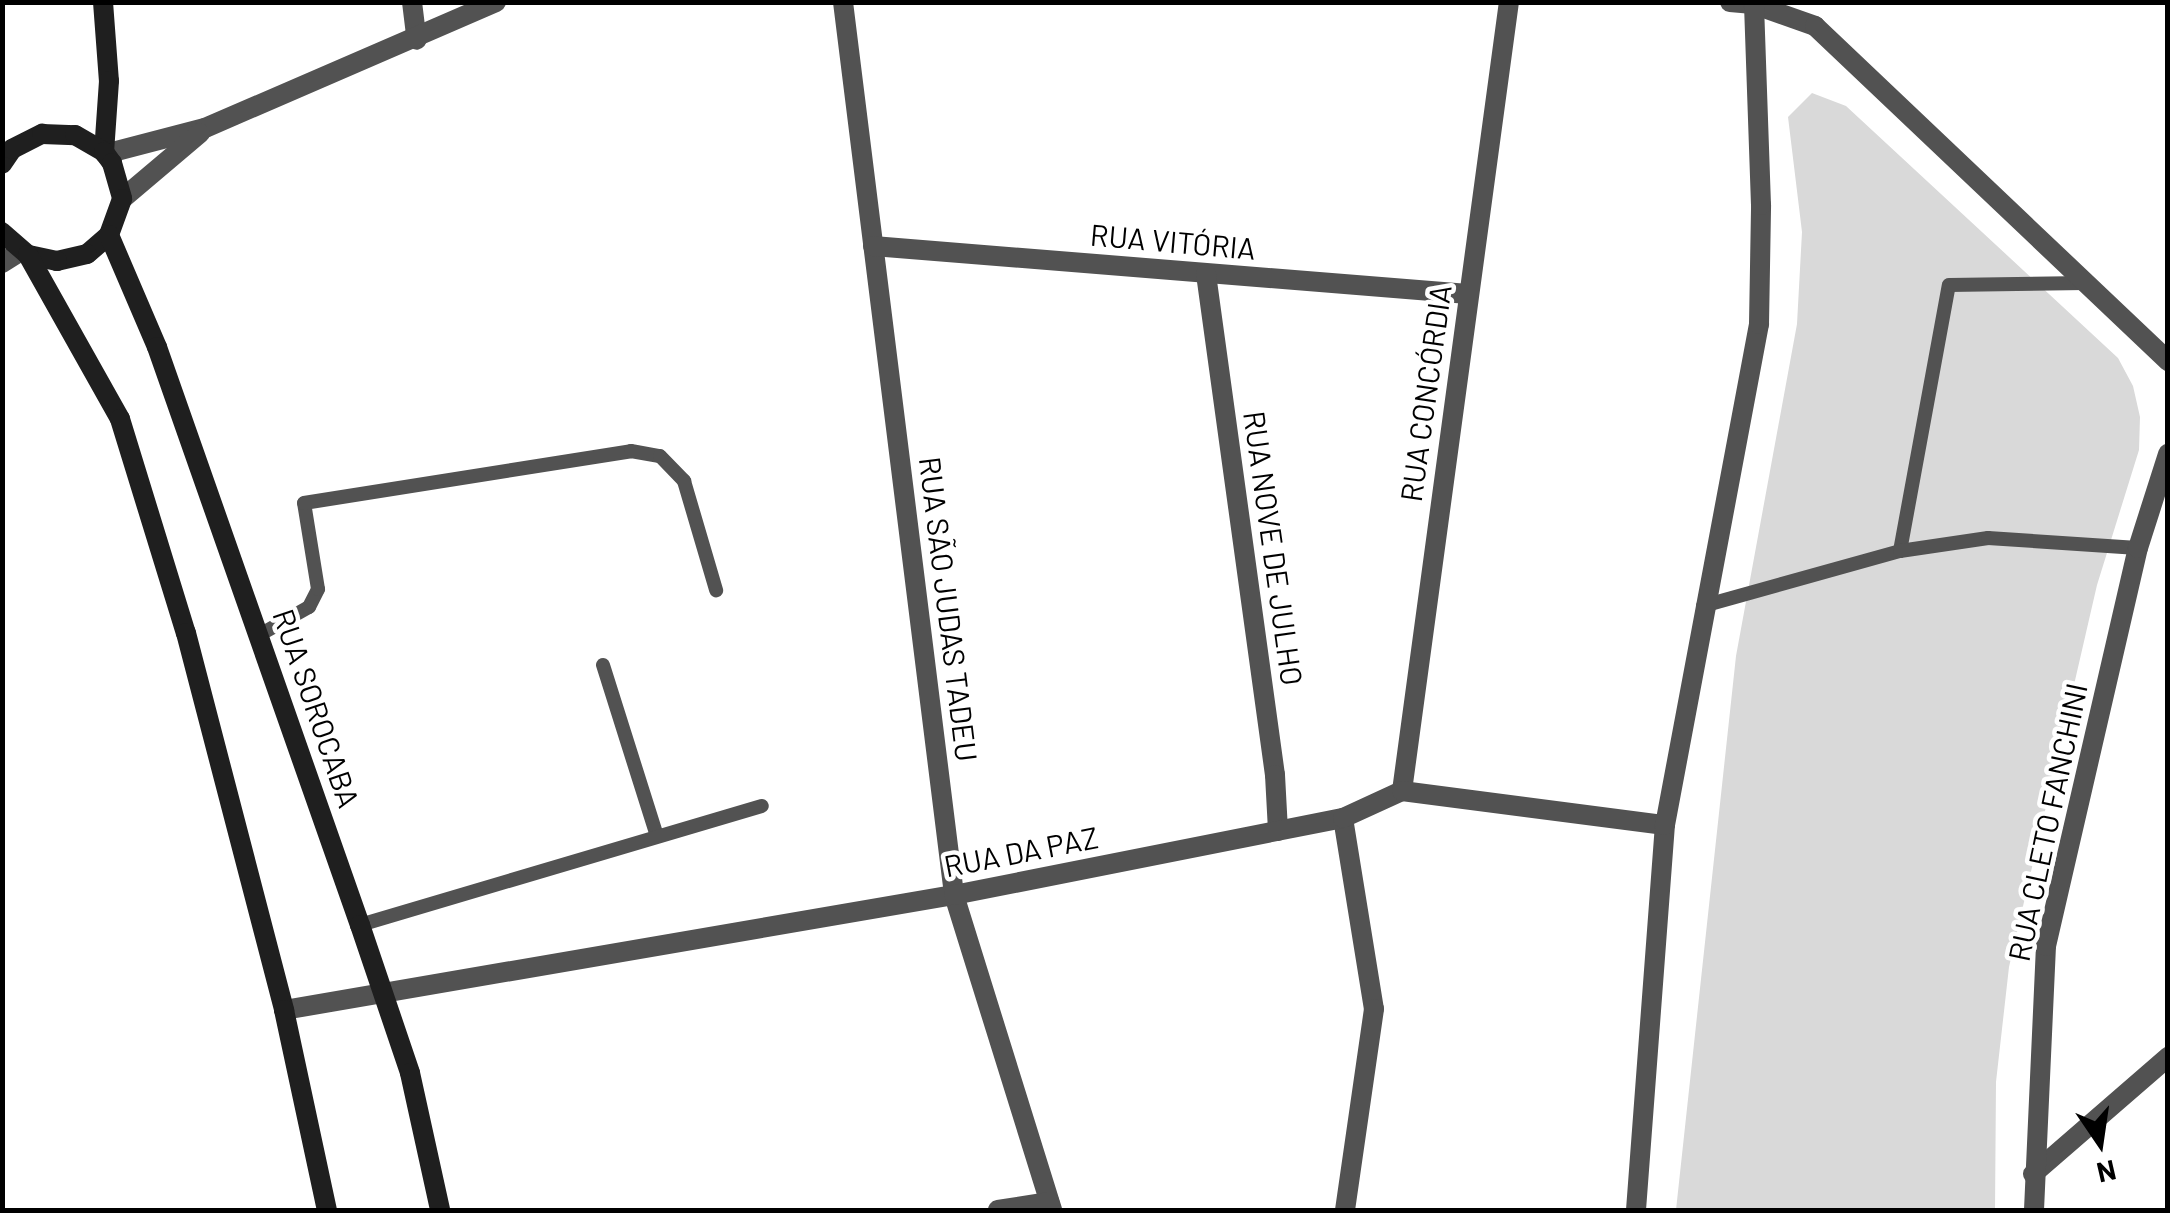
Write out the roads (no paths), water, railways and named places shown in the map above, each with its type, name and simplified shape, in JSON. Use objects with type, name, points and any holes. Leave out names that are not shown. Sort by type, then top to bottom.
[{"type":"main road","points":[[103,2],[110,80],[104,153]]},
{"type":"main road","points":[[2,164],[12,149],[42,134],[75,134],[112,163],[122,199],[109,234],[87,254],[58,262],[24,253]]},
{"type":"main road","points":[[2,232],[24,253],[120,420],[186,633],[284,1010],[327,1210]]},
{"type":"main road","name":"RUA SOROCABA","points":[[109,234],[157,347],[261,634],[360,925],[410,1074],[440,1210]]},
{"type":"street","points":[[412,2],[417,40]]},
{"type":"street","points":[[104,153],[205,128],[417,40],[496,2]]},
{"type":"street","name":"RUA SÃO JUDAS TADEU","points":[[843,2],[954,895],[1050,1206]]},
{"type":"street","name":"RUA CONCÓRDIA","points":[[1402,791],[1508,2]]},
{"type":"street","points":[[1730,2],[1754,3],[1815,26],[2168,361]]},
{"type":"street","points":[[1636,1210],[1666,825],[1703,606],[1758,324],[1762,205],[1754,3]]},
{"type":"street","points":[[122,199],[205,128]]},
{"type":"street","name":"RUA VITÓRIA","points":[[873,246],[1468,294]]},
{"type":"street","points":[[2,263],[24,253]]},
{"type":"street","name":"RUA NOVE DE JULHO","points":[[1206,274],[1272,756],[1278,831]]},
{"type":"street","name":"RUA CLETO FANCHINI","points":[[2034,1210],[2032,1174],[2046,946],[2138,548],[2168,454]]},
{"type":"street","points":[[1402,791],[1666,825]]},
{"type":"street","name":"RUA DA PAZ","points":[[284,1010],[954,895],[1343,818],[1402,791]]},
{"type":"street","points":[[1343,818],[1374,1010],[1346,1210]]},
{"type":"street","points":[[2032,1174],[2168,1057]]},
{"type":"street","points":[[998,1210],[1050,1206]]},
{"type":"lane","points":[[1900,550],[1949,285],[2085,283]]},
{"type":"lane","points":[[261,634],[309,607],[318,590],[304,503],[631,451],[660,456],[684,480],[716,590]]},
{"type":"lane","points":[[1703,606],[1900,550],[1988,538],[2138,548]]},
{"type":"lane","points":[[604,665],[657,836]]},
{"type":"lane","points":[[360,925],[762,806]]}]
